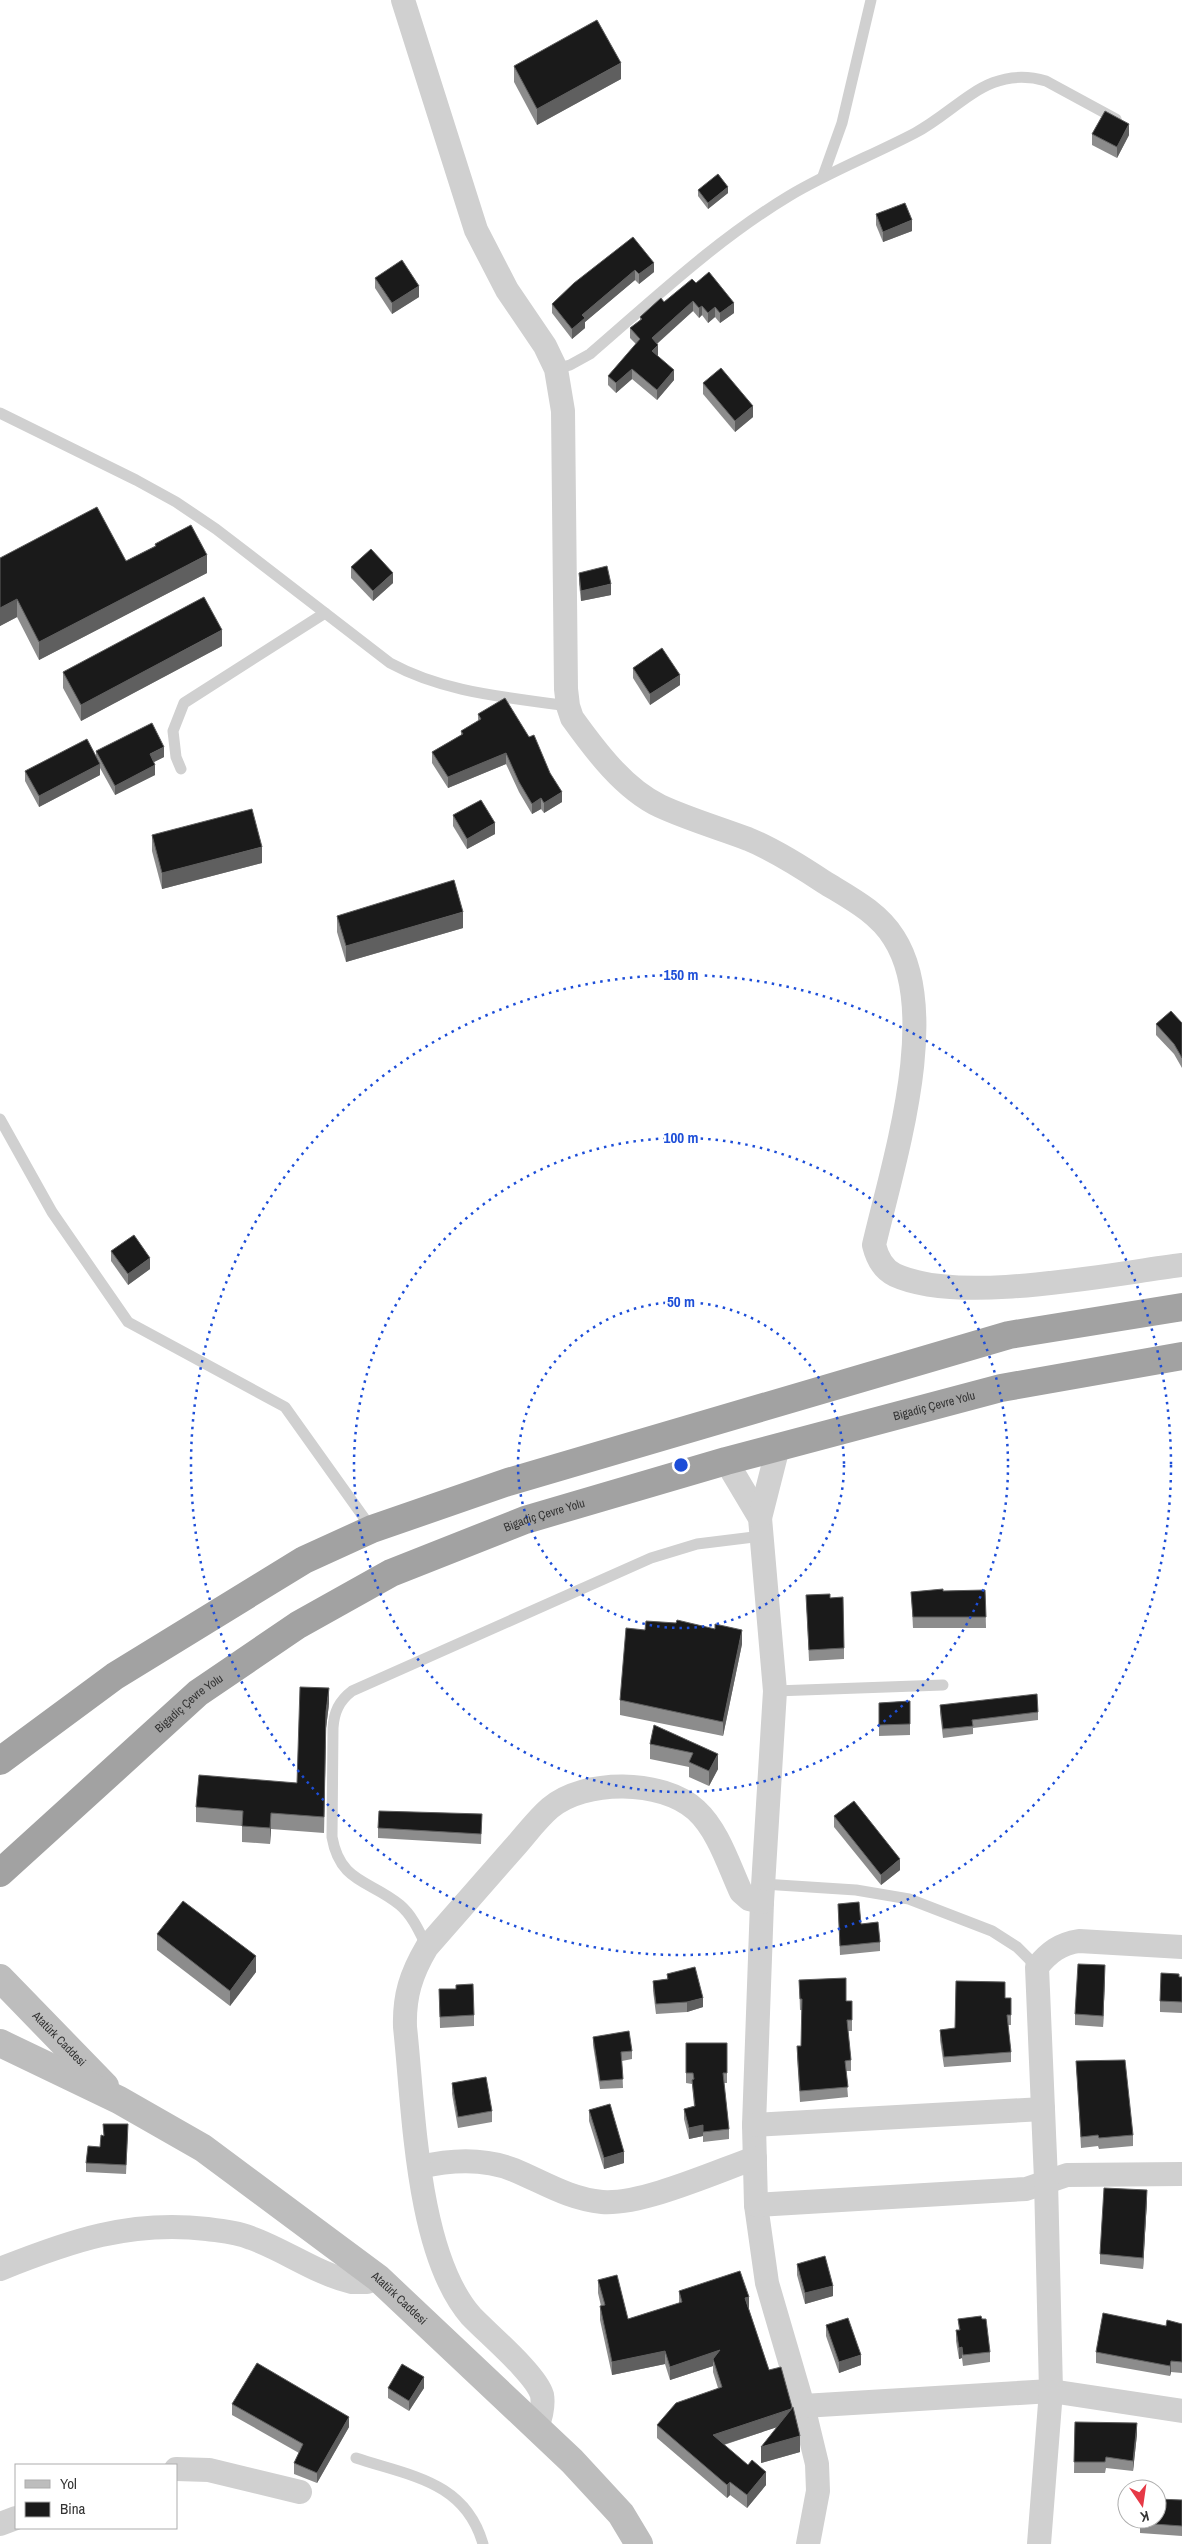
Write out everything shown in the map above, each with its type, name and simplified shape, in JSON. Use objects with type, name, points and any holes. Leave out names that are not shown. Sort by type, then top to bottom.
[{"type":"highway","points":[[0,1761],[115,1676],[304,1560],[372,1529],[508,1482],[1009,1335],[1182,1307]]},
{"type":"highway","name":"Bigadiç Çevre Yolu","points":[[0,1872],[198,1693],[298,1625],[391,1573],[525,1520],[726,1461],[1001,1388],[1182,1356]]},
{"type":"main road","name":"Atatürk Caddesi","points":[[0,1978],[118,2100]]},
{"type":"main road","name":"Atatürk Caddesi","points":[[0,2043],[118,2100],[203,2148],[378,2278],[600,2490],[621,2514],[640,2544]]},
{"type":"street","points":[[403,0],[476,230],[494,269],[546,346],[556,369],[563,411],[568,706],[580,729],[624,780],[641,795],[660,806],[751,840],[779,854],[866,908],[894,938],[905,958],[912,984],[915,1036],[909,1093],[874,1245],[877,1256],[884,1267],[894,1274],[929,1284],[987,1288],[1182,1265]]},
{"type":"street","points":[[778,1447],[761,1527],[775,1691],[762,1893],[754,2158],[756,2205],[767,2283],[803,2406],[817,2464],[818,2490],[808,2544]]},
{"type":"street","points":[[726,1461],[761,1527]]},
{"type":"street","points":[[537,2428],[543,2405],[537,2384],[471,2315],[449,2282],[429,2222],[420,2167],[404,2007],[407,1988],[414,1969],[427,1948],[550,1808],[586,1791],[625,1786],[662,1792],[695,1809],[709,1825],[741,1892],[749,1899],[762,1893]]},
{"type":"street","points":[[1039,2544],[1051,2391],[1046,2180],[1037,1967],[1053,1950],[1079,1941],[1182,1946]]},
{"type":"street","points":[[754,2125],[1043,2109]]},
{"type":"street","points":[[420,2167],[459,2162],[494,2164],[512,2169],[563,2193],[605,2202],[628,2200],[652,2194],[754,2158]]},
{"type":"street","points":[[756,2205],[1026,2190],[1046,2180],[1067,2174],[1182,2174]]},
{"type":"street","points":[[0,2269],[86,2238],[134,2228],[164,2227],[222,2231],[250,2237],[352,2282],[367,2282],[378,2278]]},
{"type":"street","points":[[803,2406],[1051,2391],[1182,2411]]},
{"type":"street","points":[[178,2469],[209,2470],[300,2492]]},
{"type":"street","points":[[0,2524],[15,2518]]},
{"type":"lane","points":[[824,176],[842,123],[871,0]]},
{"type":"lane","points":[[556,369],[570,365],[590,354],[726,239],[788,196],[824,176],[914,134],[940,119],[975,91],[1000,79],[1024,77],[1046,81],[1119,121]]},
{"type":"lane","points":[[0,413],[136,480],[176,502],[216,529],[390,663],[432,683],[454,689],[568,706]]},
{"type":"lane","points":[[181,769],[176,757],[173,731],[184,703],[325,613]]},
{"type":"lane","points":[[0,1120],[52,1212],[128,1322],[286,1407],[372,1529]]},
{"type":"lane","points":[[427,1948],[412,1920],[400,1905],[347,1872],[334,1849],[332,1837],[332,1728],[333,1718],[341,1701],[352,1691],[651,1558],[761,1527]]},
{"type":"lane","points":[[775,1691],[943,1685]]},
{"type":"lane","points":[[762,1893],[856,1890],[909,1899],[992,1931],[1018,1947],[1037,1967]]},
{"type":"lane","points":[[356,2458],[443,2488],[464,2506],[476,2524],[483,2544]]},
{"type":"building","points":[[597,20],[621,63],[537,109],[514,66]]},
{"type":"building","points":[[1105,111],[1129,124],[1117,147],[1092,134]]},
{"type":"building","points":[[718,174],[728,187],[708,203],[698,190]]},
{"type":"building","points":[[905,203],[912,220],[883,232],[876,214]]},
{"type":"building","points":[[633,237],[654,263],[639,274],[635,270],[582,315],[585,318],[572,329],[552,304],[574,283]]},
{"type":"building","points":[[402,260],[419,286],[392,303],[375,278]]},
{"type":"building","points":[[709,272],[734,303],[720,313],[715,307],[708,313],[702,306],[699,308],[693,301],[652,338],[658,345],[652,351],[674,370],[657,390],[632,369],[616,383],[608,376],[640,339],[630,328],[642,319],[640,317],[661,298],[664,302],[692,279],[696,283]]},
{"type":"building","points":[[721,368],[753,406],[735,421],[703,383]]},
{"type":"building","points":[[97,507],[126,561],[191,525],[207,555],[39,642],[17,599],[0,608],[0,558]]},
{"type":"building","points":[[371,549],[393,573],[373,591],[351,567]]},
{"type":"building","points":[[607,566],[611,584],[581,591],[579,573]]},
{"type":"building","points":[[204,597],[222,630],[81,705],[63,672]]},
{"type":"building","points":[[662,648],[680,675],[650,694],[633,668]]},
{"type":"building","points":[[505,698],[529,737],[534,735],[550,773],[562,792],[544,803],[541,798],[532,804],[519,782],[506,753],[448,777],[432,752],[463,734],[461,731],[481,719],[478,714]]},
{"type":"building","points":[[152,723],[164,747],[150,754],[155,765],[115,786],[96,751]]},
{"type":"building","points":[[87,739],[100,764],[39,796],[25,771]]},
{"type":"building","points":[[481,800],[495,823],[467,839],[453,815]]},
{"type":"building","points":[[252,809],[262,847],[162,873],[152,835]]},
{"type":"building","points":[[454,880],[463,912],[346,946],[337,916]]},
{"type":"building","points":[[1171,1011],[1182,1023],[1182,1058],[1174,1044],[1156,1024]]},
{"type":"building","points":[[134,1235],[150,1258],[128,1274],[111,1251]]},
{"type":"building","points":[[943,1589],[943,1591],[985,1590],[986,1617],[913,1617],[911,1592]]},
{"type":"building","points":[[830,1594],[830,1598],[843,1597],[844,1648],[809,1650],[806,1595]]},
{"type":"building","points":[[677,1620],[715,1629],[715,1624],[742,1630],[723,1722],[620,1700],[626,1628],[645,1630],[646,1621],[676,1623]]},
{"type":"building","points":[[300,1687],[329,1688],[326,1712],[324,1817],[271,1813],[270,1828],[242,1826],[243,1811],[196,1807],[199,1775],[297,1783]]},
{"type":"building","points":[[1037,1694],[1038,1712],[972,1720],[973,1726],[943,1729],[940,1705]]},
{"type":"building","points":[[910,1701],[910,1724],[879,1725],[879,1703]]},
{"type":"building","points":[[654,1725],[718,1754],[709,1771],[689,1762],[693,1753],[650,1744]]},
{"type":"building","points":[[854,1801],[900,1859],[881,1875],[834,1816]]},
{"type":"building","points":[[379,1811],[482,1814],[481,1834],[378,1828]]},
{"type":"building","points":[[183,1901],[256,1956],[230,1991],[157,1934]]},
{"type":"building","points":[[859,1902],[861,1924],[878,1922],[880,1942],[840,1946],[838,1904]]},
{"type":"building","points":[[1078,1964],[1105,1965],[1103,2016],[1075,2014]]},
{"type":"building","points":[[695,1967],[703,1998],[687,2002],[656,2004],[653,1981],[668,1979],[667,1974]]},
{"type":"building","points":[[1161,1973],[1179,1974],[1179,1977],[1182,1977],[1182,2002],[1160,2001]]},
{"type":"building","points":[[846,1978],[846,2001],[852,2001],[852,2020],[847,2020],[851,2060],[845,2061],[848,2087],[800,2091],[797,2046],[801,2046],[802,1999],[800,1999],[799,1980]]},
{"type":"building","points":[[956,1981],[1005,1982],[1005,1998],[1011,1998],[1011,2015],[1007,2015],[1011,2052],[944,2057],[940,2030],[955,2028]]},
{"type":"building","points":[[473,1984],[474,2015],[440,2017],[439,1989],[456,1989],[456,1985]]},
{"type":"building","points":[[629,2031],[632,2051],[621,2052],[623,2079],[600,2081],[593,2037]]},
{"type":"building","points":[[686,2043],[727,2043],[727,2073],[723,2073],[729,2129],[703,2132],[703,2125],[689,2128],[684,2109],[695,2106],[693,2073],[686,2073]]},
{"type":"building","points":[[1125,2060],[1133,2135],[1099,2138],[1098,2135],[1081,2137],[1076,2061]]},
{"type":"building","points":[[486,2077],[492,2111],[458,2117],[452,2083]]},
{"type":"building","points":[[610,2104],[624,2152],[604,2158],[589,2110]]},
{"type":"building","points":[[103,2124],[128,2124],[126,2165],[86,2163],[88,2146],[100,2147],[101,2135],[104,2136]]},
{"type":"building","points":[[1104,2188],[1147,2190],[1143,2258],[1100,2254]]},
{"type":"building","points":[[825,2256],[833,2286],[805,2293],[797,2264]]},
{"type":"building","points":[[740,2271],[749,2297],[745,2298],[769,2370],[781,2367],[792,2407],[791,2409],[713,2435],[748,2465],[752,2460],[766,2472],[747,2495],[730,2482],[727,2485],[657,2425],[676,2403],[722,2387],[713,2359],[720,2350],[670,2367],[665,2351],[612,2362],[600,2306],[605,2305],[598,2280],[617,2275],[628,2319],[682,2302],[679,2291]]},
{"type":"building","points":[[1103,2313],[1166,2326],[1167,2320],[1182,2324],[1182,2362],[1171,2361],[1170,2366],[1096,2352]]},
{"type":"building","points":[[981,2316],[982,2319],[986,2319],[990,2352],[963,2355],[962,2347],[959,2348],[956,2330],[960,2330],[958,2319]]},
{"type":"building","points":[[848,2318],[861,2355],[839,2362],[826,2325]]},
{"type":"building","points":[[257,2363],[349,2417],[317,2473],[294,2463],[303,2444],[232,2404]]},
{"type":"building","points":[[402,2364],[424,2377],[409,2401],[388,2388]]},
{"type":"building","points":[[793,2407],[800,2436],[761,2447]]},
{"type":"building","points":[[1075,2422],[1137,2423],[1133,2461],[1106,2457],[1105,2462],[1074,2462]]},
{"type":"building","points":[[1167,2499],[1182,2500],[1182,2526],[1167,2525]]}]
